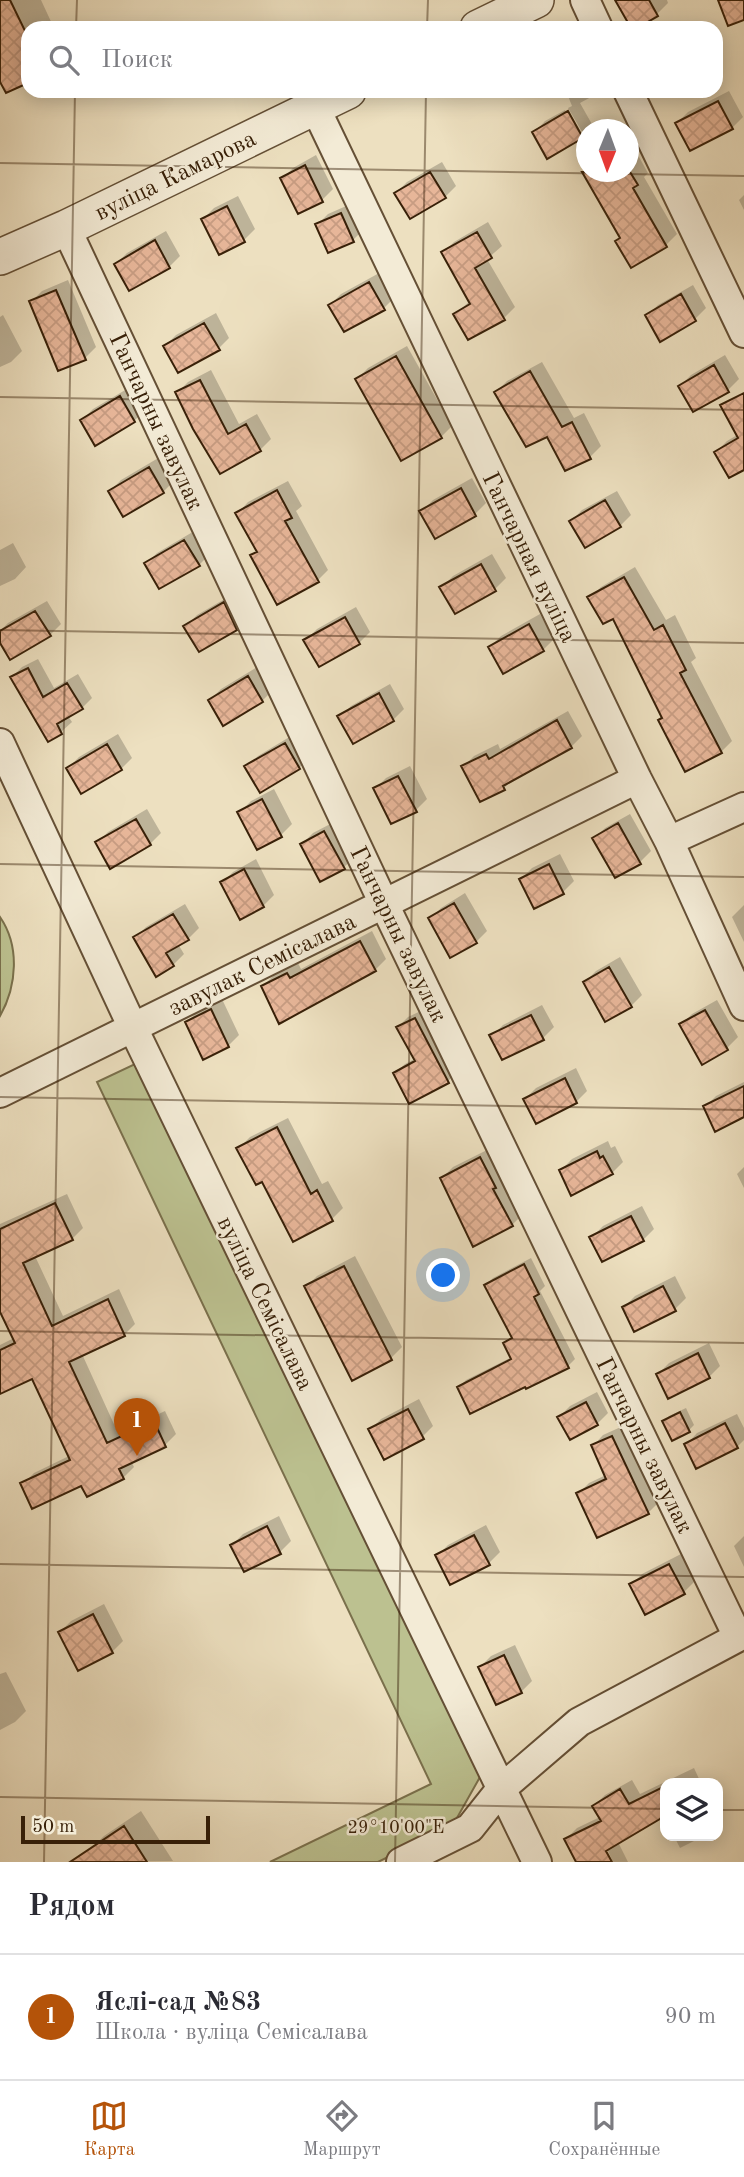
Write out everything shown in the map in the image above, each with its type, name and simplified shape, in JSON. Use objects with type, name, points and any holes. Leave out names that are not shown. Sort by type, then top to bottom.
[{"type":"street","points":[[492,21],[536,0]]},
{"type":"street","points":[[585,0],[595,21]]},
{"type":"street","name":"вуліца Камарова","points":[[0,257],[66,228],[334,98]]},
{"type":"street","points":[[631,98],[744,333]]},
{"type":"street","name":"Ганчарная вуліца","points":[[315,107],[668,841],[744,1006]]},
{"type":"street","name":"Ганчарны завулак","points":[[66,228],[384,904],[741,1636],[579,1722],[502,1789],[470,1828],[401,1862]]},
{"type":"street","name":"вуліца Семісалава","points":[[0,743],[133,1028],[537,1862]]},
{"type":"street","name":"завулак Семісалава","points":[[0,1093],[636,779]]},
{"type":"street","points":[[668,841],[744,807]]},
{"type":"green space","points":[[0,917],[11,940],[14,966],[10,992],[0,1016]]},
{"type":"green space","points":[[135,1064],[480,1777],[453,1825],[378,1862],[270,1862],[431,1784],[97,1082]]},
{"type":"building","points":[[0,0],[10,0],[21,23],[21,86],[6,93],[0,82]]},
{"type":"building","points":[[615,0],[649,0],[658,16],[649,21],[627,21]]},
{"type":"building","points":[[718,0],[744,0],[744,20],[728,26]]},
{"type":"building","points":[[718,101],[733,129],[690,151],[675,123]]},
{"type":"building","points":[[568,111],[576,125],[576,142],[547,159],[532,132]]},
{"type":"building","points":[[305,165],[323,202],[298,214],[280,178]]},
{"type":"building","points":[[430,172],[446,198],[410,219],[394,193]]},
{"type":"building","points":[[588,182],[636,182],[638,185],[633,188],[667,247],[631,268],[615,241],[620,238]]},
{"type":"building","points":[[227,206],[245,242],[219,255],[201,219]]},
{"type":"building","points":[[341,213],[354,242],[328,253],[315,224]]},
{"type":"building","points":[[477,232],[492,258],[475,268],[505,320],[468,340],[453,314],[470,304],[441,252]]},
{"type":"building","points":[[155,240],[170,268],[129,291],[114,264]]},
{"type":"building","points":[[369,282],[385,310],[344,332],[328,305]]},
{"type":"building","points":[[56,290],[86,360],[58,371],[29,301]]},
{"type":"building","points":[[681,294],[696,321],[660,342],[645,315]]},
{"type":"building","points":[[204,323],[220,350],[178,373],[163,346]]},
{"type":"building","points":[[396,356],[442,438],[401,461],[355,379]]},
{"type":"building","points":[[714,365],[729,392],[693,412],[678,386]]},
{"type":"building","points":[[530,371],[562,427],[572,422],[591,459],[565,471],[547,437],[526,447],[494,392]]},
{"type":"building","points":[[200,380],[228,434],[246,424],[261,451],[220,474],[175,392]]},
{"type":"building","points":[[744,393],[744,470],[729,478],[714,452],[738,438],[720,405]]},
{"type":"building","points":[[120,396],[135,422],[95,446],[80,420]]},
{"type":"building","points":[[149,467],[164,493],[123,517],[108,491]]},
{"type":"building","points":[[461,488],[476,516],[435,539],[419,511]]},
{"type":"building","points":[[277,490],[292,518],[285,521],[319,582],[277,605],[250,555],[257,552],[235,513]]},
{"type":"building","points":[[605,500],[621,527],[585,548],[569,521]]},
{"type":"building","points":[[184,540],[200,566],[159,589],[144,563]]},
{"type":"building","points":[[481,564],[496,591],[455,614],[439,587]]},
{"type":"building","points":[[624,577],[654,630],[663,625],[686,670],[680,673],[722,753],[685,772],[658,720],[662,718],[613,619],[603,624],[587,597]]},
{"type":"building","points":[[224,602],[237,630],[199,652],[183,626]]},
{"type":"building","points":[[35,611],[51,636],[10,660],[0,643],[0,631]]},
{"type":"building","points":[[345,617],[360,644],[319,667],[303,640]]},
{"type":"building","points":[[529,624],[544,651],[503,674],[488,647]]},
{"type":"building","points":[[28,668],[43,697],[67,683],[83,709],[57,724],[62,734],[48,742],[10,677]]},
{"type":"building","points":[[248,676],[263,702],[223,726],[208,700]]},
{"type":"building","points":[[379,693],[394,721],[353,744],[337,716]]},
{"type":"building","points":[[557,720],[572,748],[503,786],[505,790],[480,802],[461,766],[486,754],[489,759]]},
{"type":"building","points":[[285,743],[300,769],[260,793],[244,766]]},
{"type":"building","points":[[107,744],[122,770],[81,794],[66,768]]},
{"type":"building","points":[[398,776],[417,812],[391,824],[373,788]]},
{"type":"building","points":[[262,799],[282,837],[257,850],[237,812]]},
{"type":"building","points":[[136,819],[151,845],[110,869],[95,842]]},
{"type":"building","points":[[618,823],[641,864],[615,878],[592,838]]},
{"type":"building","points":[[324,831],[345,869],[320,882],[300,844]]},
{"type":"building","points":[[549,864],[564,894],[534,909],[519,879]]},
{"type":"building","points":[[244,869],[264,907],[240,920],[220,882]]},
{"type":"building","points":[[454,903],[477,943],[450,958],[428,918]]},
{"type":"building","points":[[173,914],[189,940],[166,953],[174,966],[156,977],[133,937]]},
{"type":"building","points":[[360,941],[376,971],[279,1024],[261,986],[287,973],[290,978]]},
{"type":"building","points":[[609,967],[632,1007],[605,1022],[583,982]]},
{"type":"building","points":[[211,1009],[229,1047],[203,1060],[185,1022]]},
{"type":"building","points":[[705,1010],[728,1050],[702,1065],[679,1024]]},
{"type":"building","points":[[531,1015],[544,1040],[502,1060],[489,1035]]},
{"type":"building","points":[[415,1018],[449,1083],[409,1104],[393,1073],[415,1061],[396,1027]]},
{"type":"building","points":[[565,1078],[577,1103],[536,1124],[523,1099]]},
{"type":"building","points":[[744,1086],[744,1117],[715,1132],[703,1106]]},
{"type":"building","points":[[277,1127],[311,1194],[317,1190],[333,1221],[293,1242],[262,1182],[256,1185],[236,1148]]},
{"type":"building","points":[[597,1151],[613,1174],[571,1196],[559,1170]]},
{"type":"building","points":[[480,1157],[513,1226],[473,1247],[440,1178]]},
{"type":"building","points":[[55,1203],[73,1240],[23,1263],[52,1326],[108,1299],[125,1336],[69,1362],[107,1443],[154,1421],[166,1447],[119,1469],[124,1479],[87,1497],[81,1486],[32,1509],[20,1483],[70,1460],[32,1379],[0,1394],[0,1350],[15,1343],[0,1312],[0,1229]]},
{"type":"building","points":[[631,1216],[644,1241],[602,1262],[589,1237]]},
{"type":"building","points":[[524,1264],[539,1294],[534,1297],[569,1368],[470,1414],[457,1387],[511,1359],[503,1343],[512,1338],[484,1285]]},
{"type":"building","points":[[344,1266],[392,1360],[352,1381],[304,1286]]},
{"type":"building","points":[[663,1286],[676,1311],[634,1332],[622,1307]]},
{"type":"building","points":[[698,1353],[710,1378],[668,1399],[656,1374]]},
{"type":"building","points":[[586,1402],[598,1425],[570,1440],[557,1417]]},
{"type":"building","points":[[408,1409],[424,1439],[384,1460],[368,1429]]},
{"type":"building","points":[[680,1412],[690,1432],[672,1441],[662,1421]]},
{"type":"building","points":[[725,1423],[738,1448],[696,1469],[684,1444]]},
{"type":"building","points":[[612,1436],[649,1514],[597,1538],[576,1493],[606,1479],[591,1445]]},
{"type":"building","points":[[267,1526],[281,1554],[244,1572],[230,1545]]},
{"type":"building","points":[[474,1535],[490,1565],[450,1585],[435,1555]]},
{"type":"building","points":[[669,1564],[685,1594],[645,1615],[629,1584]]},
{"type":"building","points":[[93,1614],[113,1653],[78,1671],[58,1632]]},
{"type":"building","points":[[504,1655],[522,1693],[496,1705],[478,1667]]},
{"type":"building","points":[[660,1788],[660,1819],[606,1851],[612,1862],[576,1862],[564,1839],[601,1821],[592,1806],[620,1789],[629,1804]]},
{"type":"building","points":[[124,1826],[147,1862],[70,1862]]},
{"type":"place","name":"Яслі-сад №83","points":[[137,1456]]}]
